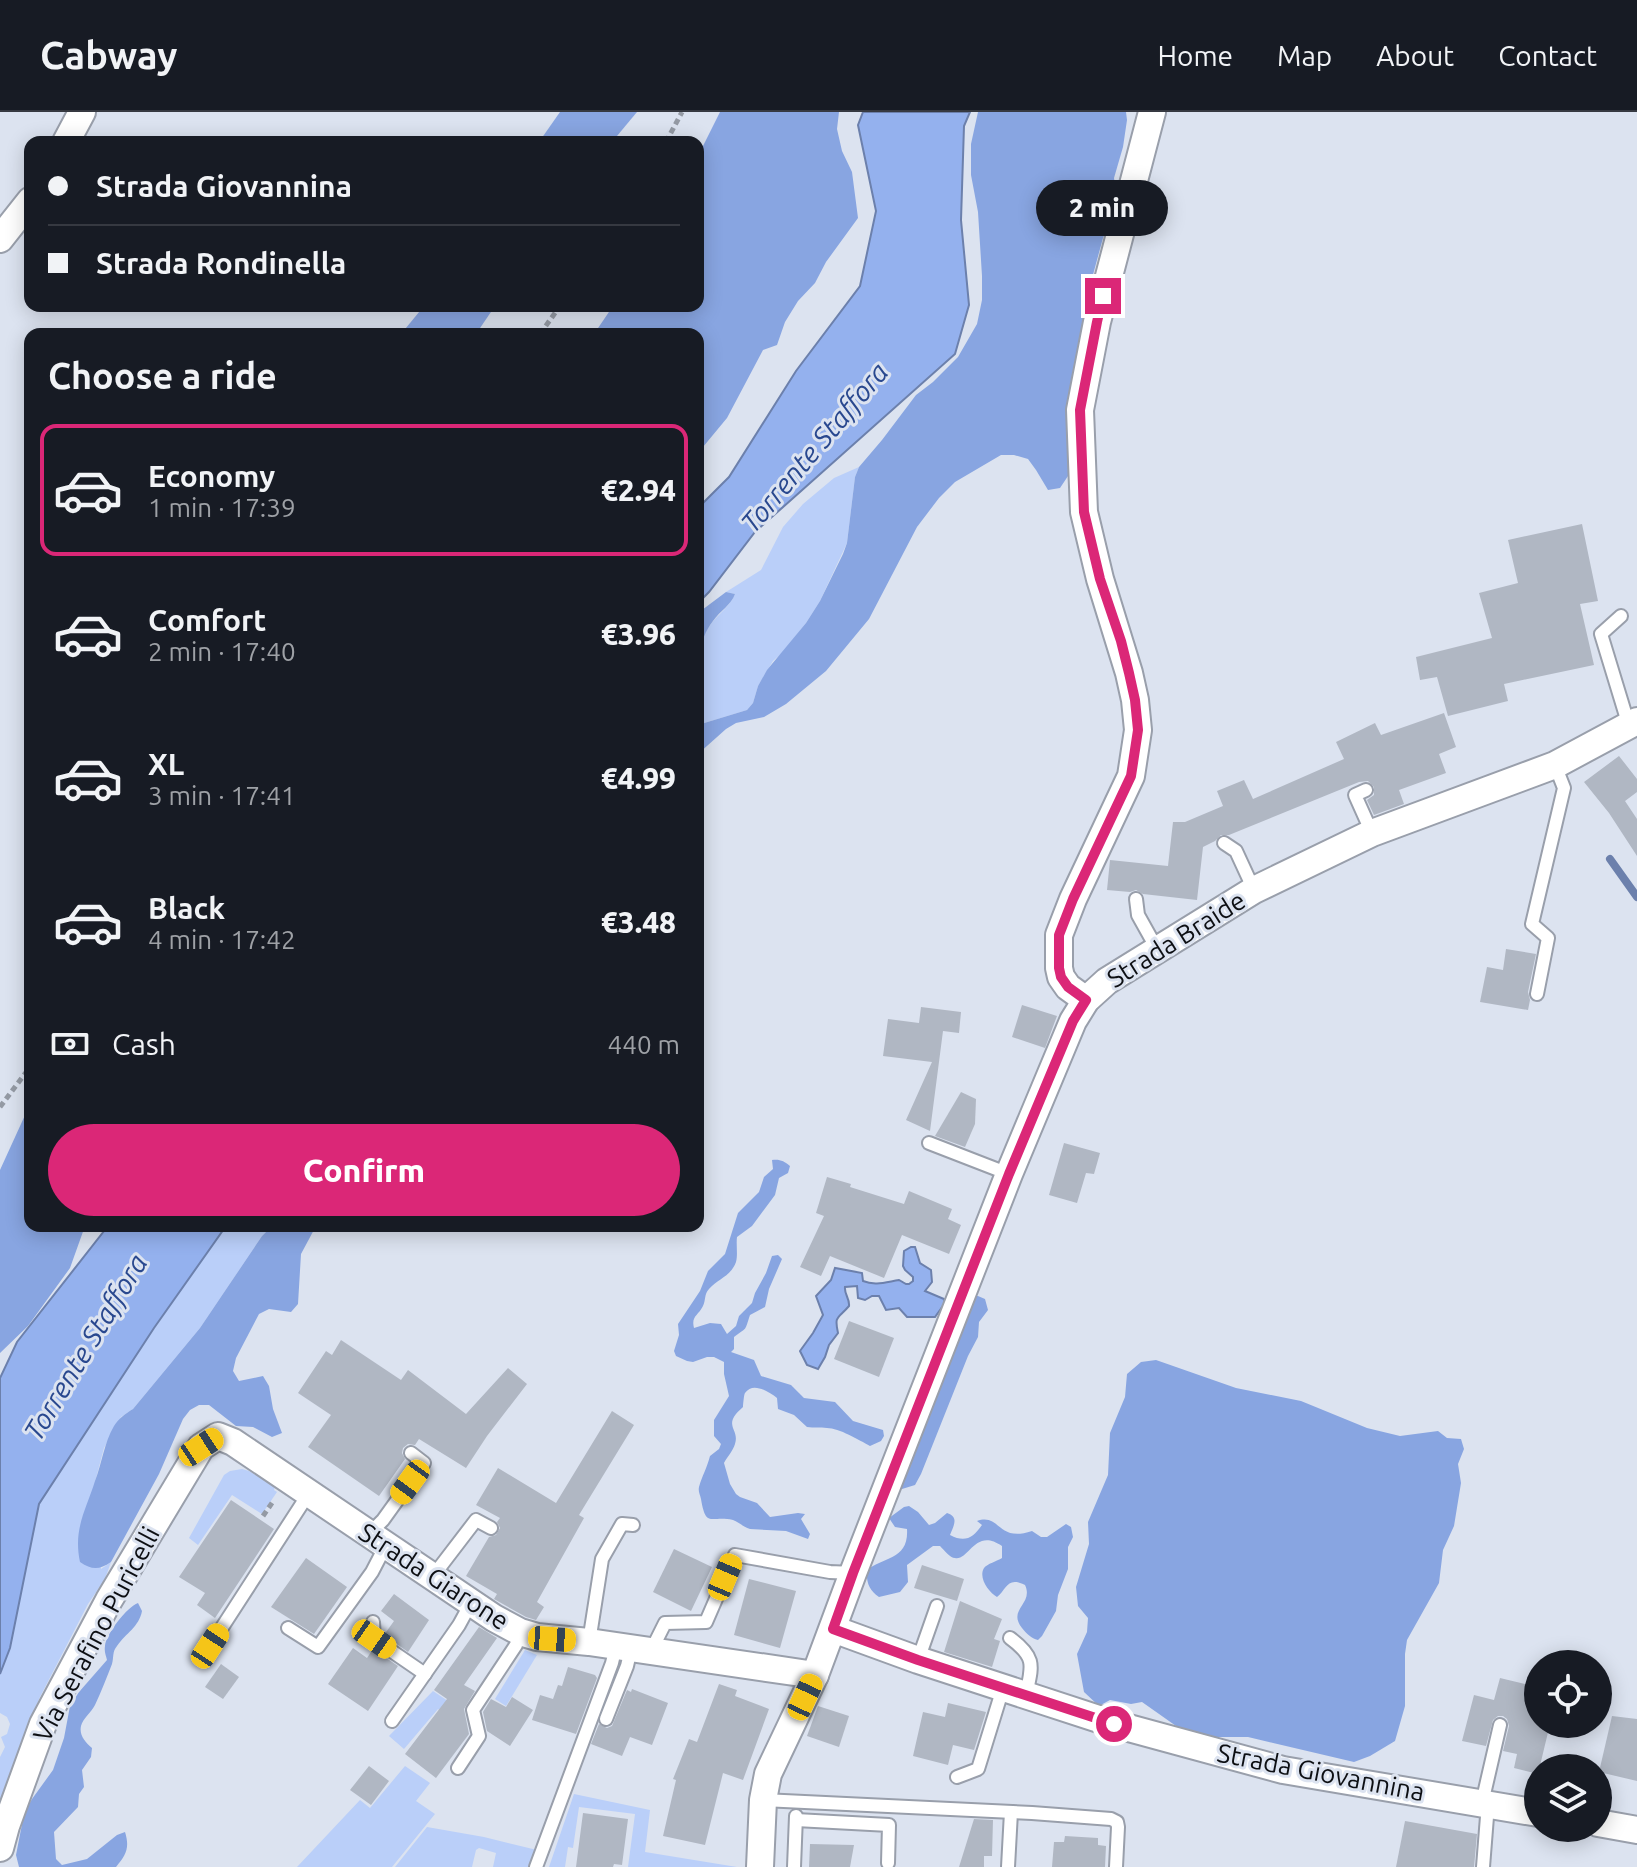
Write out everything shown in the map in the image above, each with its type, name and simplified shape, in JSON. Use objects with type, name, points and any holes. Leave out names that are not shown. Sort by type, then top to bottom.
[{"type":"street","points":[[69,136],[82,112]]},
{"type":"street","points":[[1086,1000],[1068,987],[1061,977],[1059,935],[1131,776],[1138,730],[1129,673],[1100,579],[1084,512],[1080,410],[1097,322],[1152,112]]},
{"type":"street","points":[[0,239],[24,209]]},
{"type":"street","name":"Strada Braide","points":[[760,1867],[763,1800],[768,1774],[815,1675],[1009,1174],[1073,1021],[1086,1000],[1107,981],[1254,890],[1372,833],[1555,765],[1633,724]]},
{"type":"street","name":"Strada Giarone","points":[[218,1436],[233,1442],[471,1603],[520,1632],[815,1675]]},
{"type":"street","name":"Via Serafino Puricelli","points":[[0,1848],[43,1724],[109,1600],[201,1447],[218,1436]]},
{"type":"street","name":"Strada Giovannina","points":[[833,1629],[1114,1724],[1283,1770],[1524,1811]]},
{"type":"street","points":[[1612,1826],[1637,1830]]},
{"type":"lane","points":[[1621,616],[1601,634],[1633,724]]},
{"type":"lane","points":[[1537,994],[1548,938],[1532,924],[1564,788],[1555,765]]},
{"type":"lane","points":[[1366,790],[1355,795],[1372,833]]},
{"type":"lane","points":[[1224,843],[1236,851],[1254,890]]},
{"type":"lane","points":[[1136,899],[1138,915],[1157,949]]},
{"type":"lane","points":[[929,1143],[1009,1174]]},
{"type":"lane","points":[[288,1628],[318,1647],[372,1572],[383,1520],[424,1463],[411,1453]]},
{"type":"lane","points":[[210,1646],[309,1493]]},
{"type":"lane","points":[[430,1575],[440,1567],[476,1520],[491,1528]]},
{"type":"lane","points":[[589,1642],[602,1559],[622,1524],[633,1525]]},
{"type":"lane","points":[[536,1867],[612,1663],[631,1648],[654,1645],[665,1623],[706,1622],[735,1555],[830,1572],[853,1573]]},
{"type":"lane","points":[[392,1721],[471,1603]]},
{"type":"lane","points":[[918,1660],[937,1606]]},
{"type":"lane","points":[[373,1622],[374,1639],[425,1674]]},
{"type":"lane","points":[[458,1768],[479,1736],[473,1710],[516,1645],[520,1632]]},
{"type":"lane","points":[[957,1777],[978,1769],[1014,1692],[1032,1666],[1025,1649],[1010,1638]]},
{"type":"lane","points":[[606,1719],[631,1648]]},
{"type":"lane","points":[[1483,1867],[1485,1804],[1500,1725]]},
{"type":"lane","points":[[763,1800],[1111,1819],[1117,1822],[1118,1827],[1116,1867]]},
{"type":"lane","points":[[794,1867],[797,1800]]},
{"type":"lane","points":[[1008,1867],[1011,1812]]},
{"type":"lane","points":[[796,1820],[889,1825],[888,1863]]},
{"type":"path","points":[[669,136],[682,112]]},
{"type":"path","points":[[0,1107],[24,1075]]},
{"type":"shaded area","points":[[560,112],[637,112],[617,136],[543,136]]},
{"type":"shaded area","points":[[720,112],[839,112],[837,129],[842,151],[852,172],[858,218],[826,262],[815,283],[798,301],[785,322],[777,345],[763,350],[727,418],[704,446],[704,328],[598,328],[609,312],[704,312],[704,144]]},
{"type":"shaded area","points":[[978,112],[1126,112],[1123,147],[1114,178],[1117,198],[1088,293],[1073,396],[1066,418],[1072,470],[1060,488],[1048,490],[1028,459],[1001,455],[955,482],[917,527],[869,619],[826,671],[786,704],[764,717],[736,723],[704,749],[704,723],[747,710],[767,670],[820,601],[847,543],[859,467],[916,395],[958,357],[977,324],[982,300],[982,276],[978,212],[971,175],[971,144]]},
{"type":"shaded area","points":[[419,312],[491,312],[480,328],[406,328]]},
{"type":"shaded area","points":[[859,467],[847,543],[820,601],[806,623],[773,661],[747,710],[704,723],[704,636],[735,594],[726,592],[761,570],[783,527],[803,504],[834,478]]},
{"type":"shaded area","points":[[726,592],[735,594],[704,637],[704,608]]},
{"type":"shaded area","points":[[24,1117],[24,1232],[83,1232],[70,1268],[28,1326],[0,1353],[0,1170]]},
{"type":"shaded area","points":[[772,1160],[790,1166],[788,1173],[779,1178],[775,1195],[752,1226],[737,1237],[734,1267],[707,1291],[693,1324],[694,1328],[710,1323],[721,1324],[727,1334],[752,1303],[772,1256],[778,1255],[782,1259],[765,1307],[750,1315],[745,1329],[734,1337],[731,1352],[754,1360],[761,1376],[791,1385],[804,1398],[835,1402],[853,1421],[883,1430],[881,1441],[870,1446],[837,1430],[807,1427],[794,1415],[778,1409],[777,1398],[765,1391],[752,1388],[745,1393],[743,1407],[732,1423],[735,1444],[724,1463],[730,1484],[736,1494],[757,1503],[770,1517],[805,1514],[801,1519],[810,1534],[808,1539],[786,1531],[750,1529],[733,1520],[711,1519],[705,1514],[699,1489],[710,1456],[721,1444],[714,1436],[714,1420],[729,1396],[724,1362],[714,1357],[687,1361],[676,1356],[674,1351],[679,1335],[678,1324],[700,1291],[708,1271],[725,1254],[738,1213],[759,1192],[764,1177],[773,1169]]},
{"type":"shaded area","points":[[222,1232],[266,1232],[200,1328],[133,1409],[121,1417],[104,1448],[95,1482],[101,1569],[111,1562],[105,1579],[88,1604],[40,1697],[0,1800],[0,1757],[5,1747],[1,1737],[7,1734],[10,1724],[7,1717],[0,1713],[0,1674],[10,1648],[39,1504]]},
{"type":"shaded area","points":[[266,1232],[313,1232],[301,1254],[298,1304],[291,1312],[269,1309],[259,1314],[236,1358],[233,1371],[239,1381],[263,1376],[269,1386],[282,1433],[272,1437],[253,1427],[236,1426],[209,1405],[199,1405],[190,1410],[111,1562],[96,1568],[84,1565],[80,1562],[78,1550],[79,1530],[114,1426],[133,1409],[200,1328]]},
{"type":"shaded area","points":[[974,1296],[985,1299],[988,1310],[979,1322],[978,1337],[921,1474],[915,1485],[902,1489],[899,1486]]},
{"type":"shaded area","points":[[1156,1360],[1236,1388],[1301,1401],[1367,1428],[1400,1436],[1438,1431],[1447,1438],[1461,1439],[1464,1449],[1458,1464],[1461,1483],[1454,1526],[1443,1550],[1439,1583],[1407,1640],[1405,1706],[1395,1741],[1370,1756],[1354,1762],[1248,1737],[1208,1737],[1186,1733],[1142,1702],[1131,1704],[1110,1700],[1099,1706],[1084,1692],[1077,1654],[1087,1632],[1088,1618],[1078,1606],[1076,1587],[1089,1544],[1088,1522],[1108,1475],[1110,1433],[1125,1397],[1127,1374],[1141,1362]]},
{"type":"shaded area","points":[[242,1469],[275,1487],[277,1492],[262,1514],[232,1495],[198,1545],[189,1538],[224,1475]]},
{"type":"shaded area","points":[[909,1506],[929,1525],[947,1513],[951,1515],[954,1522],[950,1535],[960,1539],[972,1536],[982,1525],[977,1521],[985,1520],[1012,1533],[1032,1531],[1041,1537],[1047,1537],[1066,1524],[1071,1527],[1073,1537],[1068,1547],[1068,1569],[1058,1595],[1056,1611],[1038,1640],[1027,1634],[1018,1621],[1017,1616],[1027,1592],[1025,1585],[1011,1583],[997,1597],[985,1584],[982,1576],[984,1568],[1002,1558],[1002,1546],[993,1541],[979,1542],[960,1558],[949,1555],[940,1546],[933,1546],[907,1565],[908,1582],[900,1592],[879,1597],[873,1592],[867,1570],[904,1547],[907,1529],[895,1527],[889,1518]]},
{"type":"shaded area","points":[[138,1603],[142,1611],[140,1617],[115,1648],[97,1700],[81,1726],[83,1738],[92,1748],[91,1757],[82,1770],[84,1787],[79,1794],[78,1807],[54,1832],[56,1859],[62,1865],[87,1859],[125,1832],[125,1855],[116,1867],[19,1867],[16,1855],[24,1814],[53,1770],[64,1738],[70,1706],[107,1660],[105,1646],[113,1628]]},
{"type":"shaded area","points":[[525,1650],[537,1655],[506,1706],[495,1699]]},
{"type":"shaded area","points":[[433,1691],[451,1703],[443,1713],[438,1709],[404,1749],[389,1736]]},
{"type":"shaded area","points":[[405,1766],[430,1783],[416,1801],[435,1814],[392,1867],[297,1867],[360,1800],[370,1808]]},
{"type":"shaded area","points":[[574,1794],[650,1810],[645,1852],[737,1867],[628,1867],[635,1814],[579,1807],[573,1848],[568,1847],[565,1867],[549,1867]]},
{"type":"shaded area","points":[[427,1827],[537,1850],[528,1867],[493,1867],[496,1853],[479,1848],[472,1867],[395,1867]]},
{"type":"water","name":"Torrente Staffora","points":[[863,112],[970,112],[964,126],[961,220],[969,305],[955,354],[755,532],[704,597],[704,502],[729,477],[796,371],[860,286],[876,211],[858,125]]},
{"type":"water","name":"Torrente Staffora","points":[[103,1232],[222,1232],[154,1328],[39,1504],[10,1648],[0,1674],[0,1378],[17,1342]]},
{"type":"water","points":[[915,1247],[920,1263],[931,1270],[932,1282],[925,1291],[944,1299],[945,1303],[935,1317],[907,1317],[899,1308],[886,1310],[879,1296],[865,1300],[858,1298],[857,1286],[845,1287],[849,1306],[837,1320],[838,1333],[818,1369],[807,1365],[800,1351],[823,1315],[816,1296],[831,1280],[835,1268],[862,1273],[863,1281],[867,1282],[899,1280],[909,1284],[913,1277],[903,1266],[904,1251]]},
{"type":"building","points":[[1582,524],[1598,601],[1580,604],[1594,665],[1504,684],[1508,701],[1448,716],[1437,677],[1420,680],[1416,657],[1492,638],[1479,593],[1518,583],[1508,540]]},
{"type":"building","points":[[1444,713],[1456,747],[1439,754],[1446,773],[1399,790],[1404,804],[1374,815],[1367,800],[1374,795],[1374,787],[1368,781],[1359,782],[1229,835],[1221,835],[1203,847],[1197,900],[1143,894],[1136,890],[1107,890],[1110,860],[1168,866],[1173,822],[1185,822],[1223,806],[1217,791],[1244,780],[1253,799],[1344,759],[1336,742],[1375,723],[1381,735]]},
{"type":"building","points":[[1619,756],[1637,779],[1637,792],[1625,801],[1637,819],[1637,856],[1584,782]]},
{"type":"building","points":[[1506,949],[1536,954],[1528,992],[1528,1010],[1480,1002],[1487,967],[1503,970]]},
{"type":"building","points":[[1022,1005],[1057,1016],[1045,1048],[1012,1037]]},
{"type":"building","points":[[921,1007],[961,1012],[959,1033],[943,1031],[930,1131],[906,1120],[932,1062],[883,1056],[888,1019],[919,1023]]},
{"type":"building","points":[[961,1092],[976,1099],[975,1124],[965,1147],[935,1136]]},
{"type":"building","points":[[1064,1143],[1100,1153],[1094,1174],[1086,1173],[1077,1203],[1049,1195]]},
{"type":"building","points":[[827,1177],[904,1204],[909,1191],[952,1209],[948,1219],[961,1225],[949,1254],[902,1235],[884,1278],[830,1256],[821,1276],[800,1267],[824,1216],[816,1213]]},
{"type":"building","points":[[849,1321],[894,1338],[879,1377],[834,1359]]},
{"type":"building","points":[[341,1340],[401,1380],[408,1370],[466,1414],[508,1368],[527,1384],[466,1468],[419,1439],[415,1445],[408,1444],[403,1448],[405,1459],[379,1496],[308,1447],[331,1415],[298,1393],[326,1351],[332,1355]]},
{"type":"building","points":[[612,1411],[634,1425],[579,1515],[584,1518],[537,1602],[544,1607],[536,1620],[526,1617],[494,1599],[497,1594],[466,1576],[489,1537],[496,1535],[500,1528],[497,1522],[500,1518],[476,1505],[498,1468],[556,1503]]},
{"type":"building","points":[[231,1500],[274,1529],[215,1618],[197,1605],[205,1593],[179,1577]]},
{"type":"building","points":[[674,1549],[712,1567],[691,1611],[653,1592]]},
{"type":"building","points":[[306,1558],[347,1587],[314,1634],[271,1607]]},
{"type":"building","points":[[922,1565],[964,1579],[957,1601],[914,1588]]},
{"type":"building","points":[[749,1579],[796,1591],[780,1648],[734,1635]]},
{"type":"building","points":[[394,1594],[429,1620],[408,1652],[384,1635],[394,1621],[381,1611]]},
{"type":"building","points":[[960,1601],[1002,1619],[994,1639],[1000,1641],[992,1667],[944,1652]]},
{"type":"building","points":[[479,1627],[497,1638],[464,1685],[475,1691],[464,1709],[469,1734],[436,1778],[405,1754],[447,1699],[434,1690]]},
{"type":"building","points":[[353,1648],[367,1658],[373,1649],[398,1666],[368,1711],[328,1684]]},
{"type":"building","points":[[221,1664],[239,1677],[223,1699],[205,1687]]},
{"type":"building","points":[[568,1667],[597,1678],[576,1734],[532,1720],[540,1695],[553,1699],[558,1685],[562,1686]]},
{"type":"building","points":[[1500,1678],[1524,1684],[1524,1738],[1547,1738],[1543,1754],[1524,1754],[1524,1770],[1514,1768],[1517,1754],[1503,1751],[1509,1726],[1503,1716],[1493,1720],[1486,1746],[1462,1741],[1474,1695],[1494,1700]]},
{"type":"building","points":[[719,1684],[737,1690],[735,1696],[769,1709],[743,1780],[723,1773],[705,1845],[663,1836],[676,1780],[673,1779],[689,1739],[697,1742]]},
{"type":"building","points":[[632,1689],[668,1703],[652,1745],[630,1737],[622,1756],[591,1744],[599,1724],[607,1728],[612,1726],[627,1690],[631,1692]]},
{"type":"building","points":[[512,1697],[533,1710],[510,1746],[487,1731],[483,1712],[491,1699],[506,1707]]},
{"type":"building","points":[[948,1703],[986,1712],[974,1750],[953,1745],[948,1765],[913,1756],[923,1712],[945,1717]]},
{"type":"building","points":[[818,1706],[849,1716],[839,1747],[807,1736]]},
{"type":"building","points":[[1612,1716],[1637,1719],[1637,1781],[1612,1775],[1612,1754],[1603,1754],[1607,1738],[1612,1738]]},
{"type":"building","points":[[369,1766],[389,1781],[371,1805],[350,1790]]},
{"type":"building","points":[[583,1813],[628,1819],[622,1865],[576,1867]]},
{"type":"building","points":[[974,1819],[993,1820],[992,1856],[984,1856],[984,1867],[959,1867]]},
{"type":"building","points":[[1405,1821],[1477,1834],[1474,1867],[1396,1867]]},
{"type":"building","points":[[1065,1836],[1098,1838],[1098,1845],[1106,1846],[1105,1867],[1052,1867],[1054,1842],[1064,1842]]},
{"type":"building","points":[[810,1844],[854,1845],[850,1867],[809,1867]]},
{"type":"waterway","points":[[1610,859],[1637,897]]},
{"type":"route","points":[[1103,296],[1080,410],[1084,512],[1100,579],[1129,673],[1138,730],[1131,776],[1059,935],[1061,977],[1068,987],[1086,1000],[1073,1021],[1009,1174],[833,1629],[1114,1724]]}]
